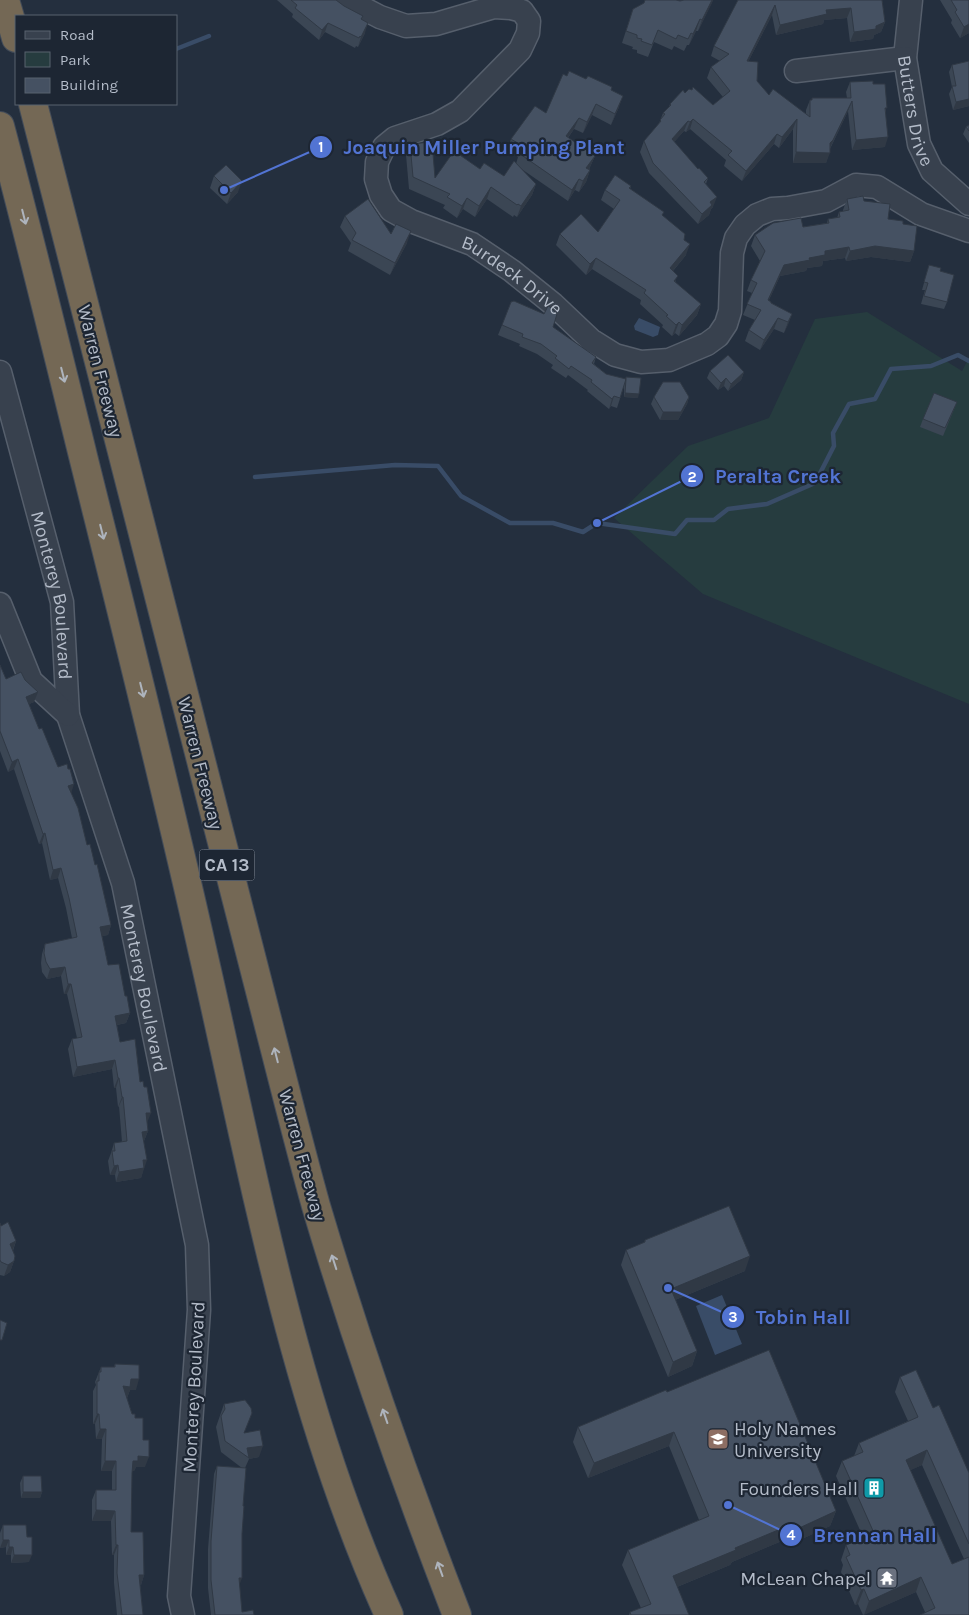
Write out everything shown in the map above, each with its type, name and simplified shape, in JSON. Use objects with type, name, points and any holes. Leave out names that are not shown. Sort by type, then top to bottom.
[{"type":"highway","points":[[6,0],[15,34]]},
{"type":"highway","name":"Warren Freeway","points":[[33,105],[274,1049],[316,1206],[356,1334],[400,1461],[457,1615]]},
{"type":"highway","name":"Warren Freeway","points":[[0,126],[159,760],[286,1313],[315,1417],[336,1480],[359,1543],[389,1615]]},
{"type":"highway","points":[[0,137],[12,170]]},
{"type":"street","name":"Burdeck Drive","points":[[347,0],[380,17],[406,26],[436,24],[494,7],[522,11],[529,21],[528,33],[520,50],[460,111],[437,124],[396,138],[384,147],[377,162],[376,179],[381,196],[391,210],[410,221],[472,244],[512,271],[591,340],[615,355],[641,362],[669,360],[707,344],[718,336],[726,324],[730,311],[732,253],[736,238],[745,225],[753,218],[772,209],[826,201],[856,185],[877,186],[921,214],[969,231]]},
{"type":"street","name":"Butters Drive","points":[[911,0],[905,58],[919,144],[932,171],[969,204]]},
{"type":"street","points":[[796,71],[905,58]]},
{"type":"street","name":"Monterey Boulevard","points":[[0,372],[62,602],[68,715],[122,883],[197,1245],[199,1310],[179,1596],[183,1615]]},
{"type":"street","points":[[0,604],[30,681],[68,715]]},
{"type":"green space","points":[[867,312],[962,371],[969,358],[969,704],[703,594],[614,518],[688,446],[769,418],[815,319]]},
{"type":"water","points":[[639,318],[660,327],[658,335],[653,337],[635,330],[634,326]]},
{"type":"water","points":[[722,1295],[742,1344],[715,1355],[696,1306]]},
{"type":"building","points":[[291,0],[336,0],[363,16],[361,19],[368,23],[359,38],[328,23],[322,30],[295,8],[297,5]]},
{"type":"building","points":[[645,0],[712,0],[702,20],[700,19],[693,34],[691,33],[688,39],[678,35],[676,39],[658,30],[652,45],[641,41],[642,39],[637,38],[637,35],[626,31],[633,9],[644,3]]},
{"type":"building","points":[[738,0],[882,0],[885,22],[876,26],[876,29],[854,32],[851,8],[826,10],[827,14],[780,25],[775,5],[747,61],[758,62],[757,81],[769,95],[773,89],[810,117],[810,100],[812,98],[851,98],[850,82],[873,81],[873,84],[885,84],[888,137],[856,140],[852,101],[830,143],[830,153],[796,152],[797,119],[782,137],[777,134],[746,171],[728,155],[732,151],[693,119],[690,122],[688,121],[672,139],[708,178],[704,182],[717,197],[710,202],[712,205],[702,214],[653,163],[644,141],[661,121],[665,114],[663,113],[683,90],[685,93],[689,89],[692,90],[693,87],[713,105],[730,91],[711,67],[729,54],[714,46]]},
{"type":"building","points":[[951,0],[969,0],[969,24],[964,27],[955,12],[957,10]]},
{"type":"building","points":[[969,61],[969,99],[956,102],[952,86],[956,86],[952,65]]},
{"type":"building","points":[[569,71],[586,79],[588,76],[612,87],[611,90],[623,96],[615,114],[596,104],[587,122],[579,118],[566,136],[595,156],[586,168],[590,170],[583,181],[579,179],[572,190],[520,154],[524,147],[511,139],[535,106],[546,113],[563,74],[567,76]]},
{"type":"building","points":[[432,142],[435,178],[454,151],[480,169],[484,163],[504,176],[514,161],[536,184],[521,206],[491,187],[479,206],[467,198],[462,206],[447,197],[450,194],[413,177],[410,144]]},
{"type":"building","points":[[226,165],[242,181],[231,193],[214,176]]},
{"type":"building","points":[[615,175],[631,186],[629,188],[664,212],[662,215],[685,234],[684,240],[690,244],[670,268],[678,276],[674,281],[701,304],[682,325],[679,322],[676,325],[666,316],[668,315],[644,293],[646,290],[596,258],[590,264],[560,234],[581,214],[598,232],[620,200],[605,190]]},
{"type":"building","points":[[863,196],[864,201],[890,204],[888,219],[903,221],[903,224],[917,226],[914,251],[875,246],[850,251],[849,247],[825,251],[825,255],[784,265],[768,300],[792,314],[788,322],[778,318],[764,340],[749,330],[761,310],[747,304],[757,283],[751,280],[765,251],[755,235],[773,223],[801,218],[803,227],[829,223],[828,219],[840,217],[839,212],[849,210],[847,199]]},
{"type":"building","points":[[368,199],[391,234],[396,224],[411,231],[395,263],[352,240],[356,233],[345,216]]},
{"type":"building","points":[[929,265],[941,268],[940,271],[954,275],[947,302],[924,296],[928,283],[924,282]]},
{"type":"building","points":[[514,301],[544,314],[548,306],[550,307],[557,314],[553,327],[596,357],[592,363],[606,374],[626,379],[620,398],[614,396],[612,399],[591,382],[592,380],[571,366],[569,369],[555,358],[557,356],[541,344],[522,337],[523,334],[502,325],[511,302]]},
{"type":"building","points":[[728,355],[744,372],[731,384],[726,378],[721,383],[710,371]]},
{"type":"building","points":[[626,377],[641,378],[639,394],[625,393]]},
{"type":"building","points":[[663,382],[680,382],[689,397],[681,412],[663,412],[654,397]]},
{"type":"building","points":[[934,393],[957,402],[945,428],[923,419]]},
{"type":"building","points":[[0,665],[6,679],[21,672],[25,680],[38,692],[26,697],[39,729],[42,728],[58,767],[67,764],[68,769],[70,769],[74,784],[68,786],[78,808],[87,845],[90,844],[95,865],[97,864],[111,925],[100,927],[108,965],[119,964],[125,996],[127,996],[130,1013],[115,1016],[120,1042],[135,1039],[140,1082],[143,1081],[144,1087],[147,1087],[151,1113],[146,1113],[148,1131],[142,1132],[147,1160],[143,1160],[144,1168],[119,1172],[118,1165],[114,1166],[112,1151],[115,1151],[114,1143],[127,1141],[123,1097],[115,1060],[77,1067],[72,1039],[82,1037],[71,984],[68,984],[65,967],[50,969],[46,962],[45,944],[77,937],[61,868],[53,870],[45,833],[43,834],[18,759],[12,762],[0,731]]},
{"type":"building","points":[[729,1206],[750,1256],[671,1289],[697,1351],[673,1362],[626,1250],[645,1242],[645,1240]]},
{"type":"building","points":[[8,1222],[16,1241],[10,1244],[15,1256],[14,1261],[8,1265],[0,1260],[0,1223],[1,1226]]},
{"type":"building","points":[[0,1320],[7,1323],[2,1340],[0,1340]]},
{"type":"building","points":[[769,1350],[836,1511],[797,1529],[795,1523],[673,1576],[689,1615],[631,1615],[630,1612],[651,1604],[628,1550],[709,1516],[674,1432],[594,1463],[578,1427]]},
{"type":"building","points":[[115,1364],[139,1365],[139,1379],[131,1379],[130,1387],[123,1386],[132,1414],[135,1414],[135,1418],[143,1418],[143,1440],[149,1440],[149,1457],[138,1456],[138,1461],[133,1461],[132,1473],[131,1532],[143,1532],[144,1575],[139,1575],[143,1615],[122,1615],[117,1573],[118,1545],[116,1545],[115,1511],[96,1510],[96,1490],[116,1490],[116,1461],[105,1461],[106,1429],[100,1429],[99,1414],[97,1414],[97,1381],[99,1381],[99,1372],[101,1372],[101,1367],[115,1367]]},
{"type":"building","points":[[916,1370],[933,1408],[939,1405],[969,1473],[969,1544],[927,1450],[906,1460],[952,1564],[969,1557],[969,1615],[920,1615],[935,1608],[921,1577],[869,1601],[864,1589],[861,1590],[846,1557],[850,1555],[846,1545],[874,1533],[842,1461],[863,1452],[859,1443],[918,1417],[900,1377]]},
{"type":"building","points":[[245,1400],[252,1413],[244,1433],[260,1430],[263,1446],[247,1448],[249,1458],[225,1441],[221,1416],[225,1409],[224,1404]]},
{"type":"building","points":[[217,1466],[246,1468],[243,1506],[242,1578],[239,1578],[242,1612],[253,1610],[254,1615],[215,1615],[211,1580],[211,1541]]},
{"type":"building","points":[[23,1476],[41,1476],[42,1492],[23,1492]]},
{"type":"building","points":[[3,1525],[26,1525],[27,1537],[32,1537],[32,1555],[14,1555],[13,1547],[9,1547],[9,1540],[3,1540]]},
{"type":"waterway","points":[[178,48],[209,36]]},
{"type":"waterway","points":[[255,477],[395,465],[438,466],[461,496],[510,523],[553,523],[583,532],[597,523],[675,534],[687,520],[714,520],[728,509],[767,504],[815,483],[834,446],[833,433],[849,404],[875,399],[891,369],[931,366],[958,355],[969,361]]},
{"type":"place","name":"Joaquin Miller Pumping Plant","points":[[224,190]]},
{"type":"place","name":"Peralta Creek","points":[[597,523]]},
{"type":"place","name":"Tobin Hall","points":[[668,1288]]},
{"type":"place","name":"Holy Names University","points":[[718,1439]]},
{"type":"place","name":"Founders Hall","points":[[874,1488]]},
{"type":"place","name":"Brennan Hall","points":[[728,1505]]},
{"type":"place","name":"McLean Chapel","points":[[887,1578]]}]
